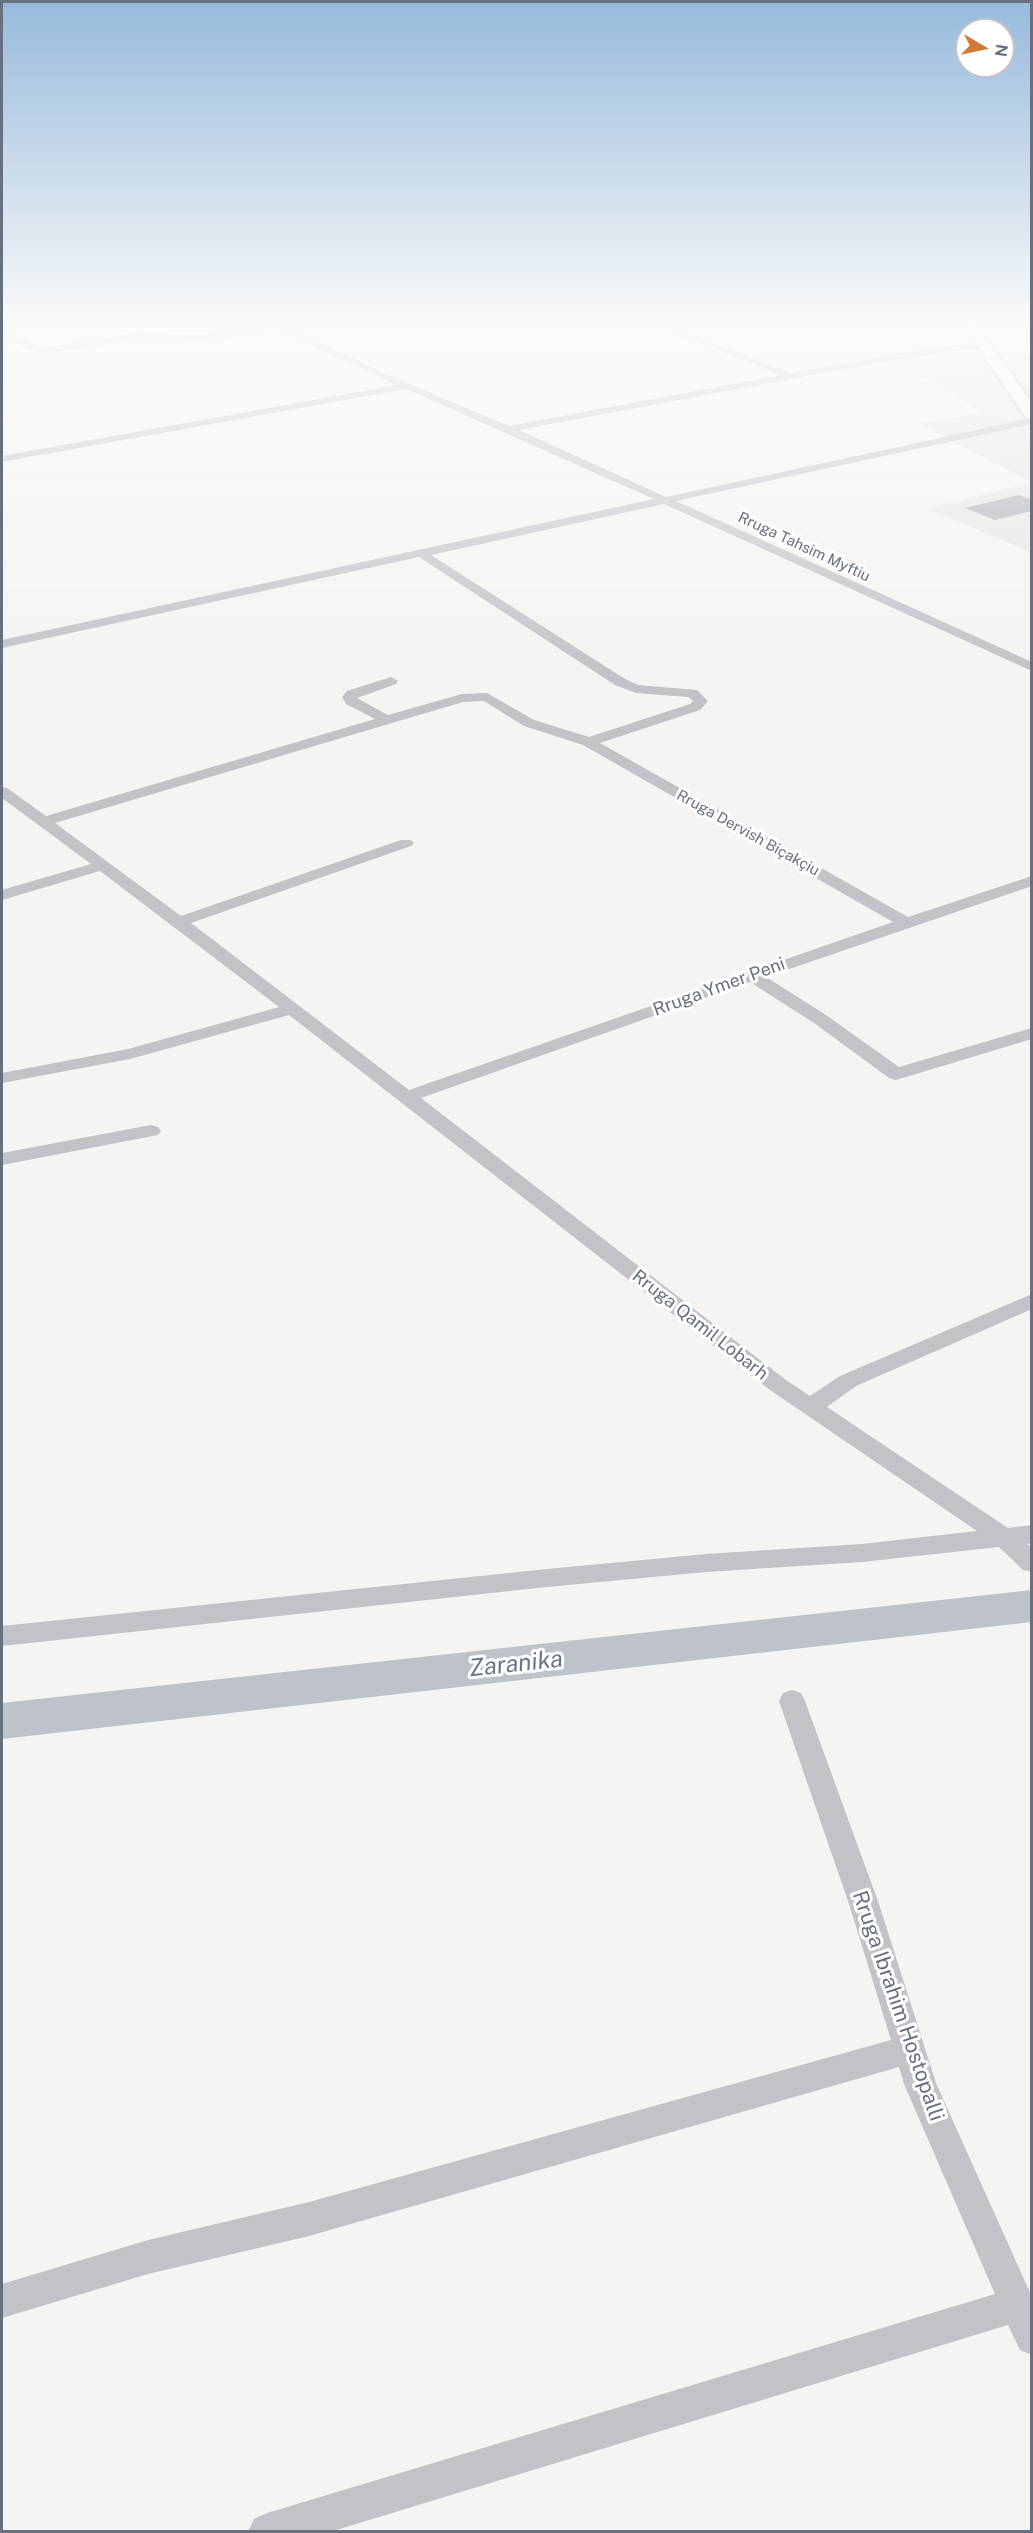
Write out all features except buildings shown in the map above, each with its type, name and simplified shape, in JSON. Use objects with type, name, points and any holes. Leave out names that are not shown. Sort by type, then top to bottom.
[{"type":"street","points":[[2,459],[107,440]]},
{"type":"street","name":"Rruga Tahsim Myftiu","points":[[533,440],[1032,667]]},
{"type":"street","points":[[2,644],[944,440]]},
{"type":"street","points":[[420,553],[620,682],[636,689],[692,693],[701,701],[696,707],[588,742]]},
{"type":"street","points":[[386,720],[351,701],[349,697],[391,681]]},
{"type":"street","name":"Rruga Dervish Biçakçiu","points":[[42,822],[462,698],[487,697],[529,723],[588,742],[908,924]]},
{"type":"street","name":"Rruga Qamil Lobarh","points":[[2,791],[407,1097],[778,1385],[1005,1538],[1032,1563]]},
{"type":"street","points":[[178,922],[406,843]]},
{"type":"street","points":[[2,895],[101,866]]},
{"type":"street","name":"Rruga Ymer Peni","points":[[407,1097],[816,953],[1032,881]]},
{"type":"street","points":[[753,976],[820,1019],[896,1074],[1032,1033]]},
{"type":"street","points":[[2,1078],[130,1054],[292,1009]]},
{"type":"street","points":[[2,1159],[151,1131]]},
{"type":"street","points":[[810,1407],[848,1382],[1032,1301]]},
{"type":"street","points":[[2,1636],[547,1578],[706,1563],[862,1553],[1032,1534]]},
{"type":"street","name":"Rruga Ibrahim Hostopalli","points":[[792,1701],[864,1904],[920,2084],[1032,2338]]},
{"type":"street","points":[[2,2301],[148,2258],[309,2219],[910,2049]]},
{"type":"street","points":[[267,2532],[1016,2305]]},
{"type":"shaded area","points":[[950,440],[1031,440],[1031,482]]},
{"type":"shaded area","points":[[1031,483],[1031,552],[927,509]]},
{"type":"waterway","name":"Zaranika","points":[[2,1721],[1032,1606]]}]
